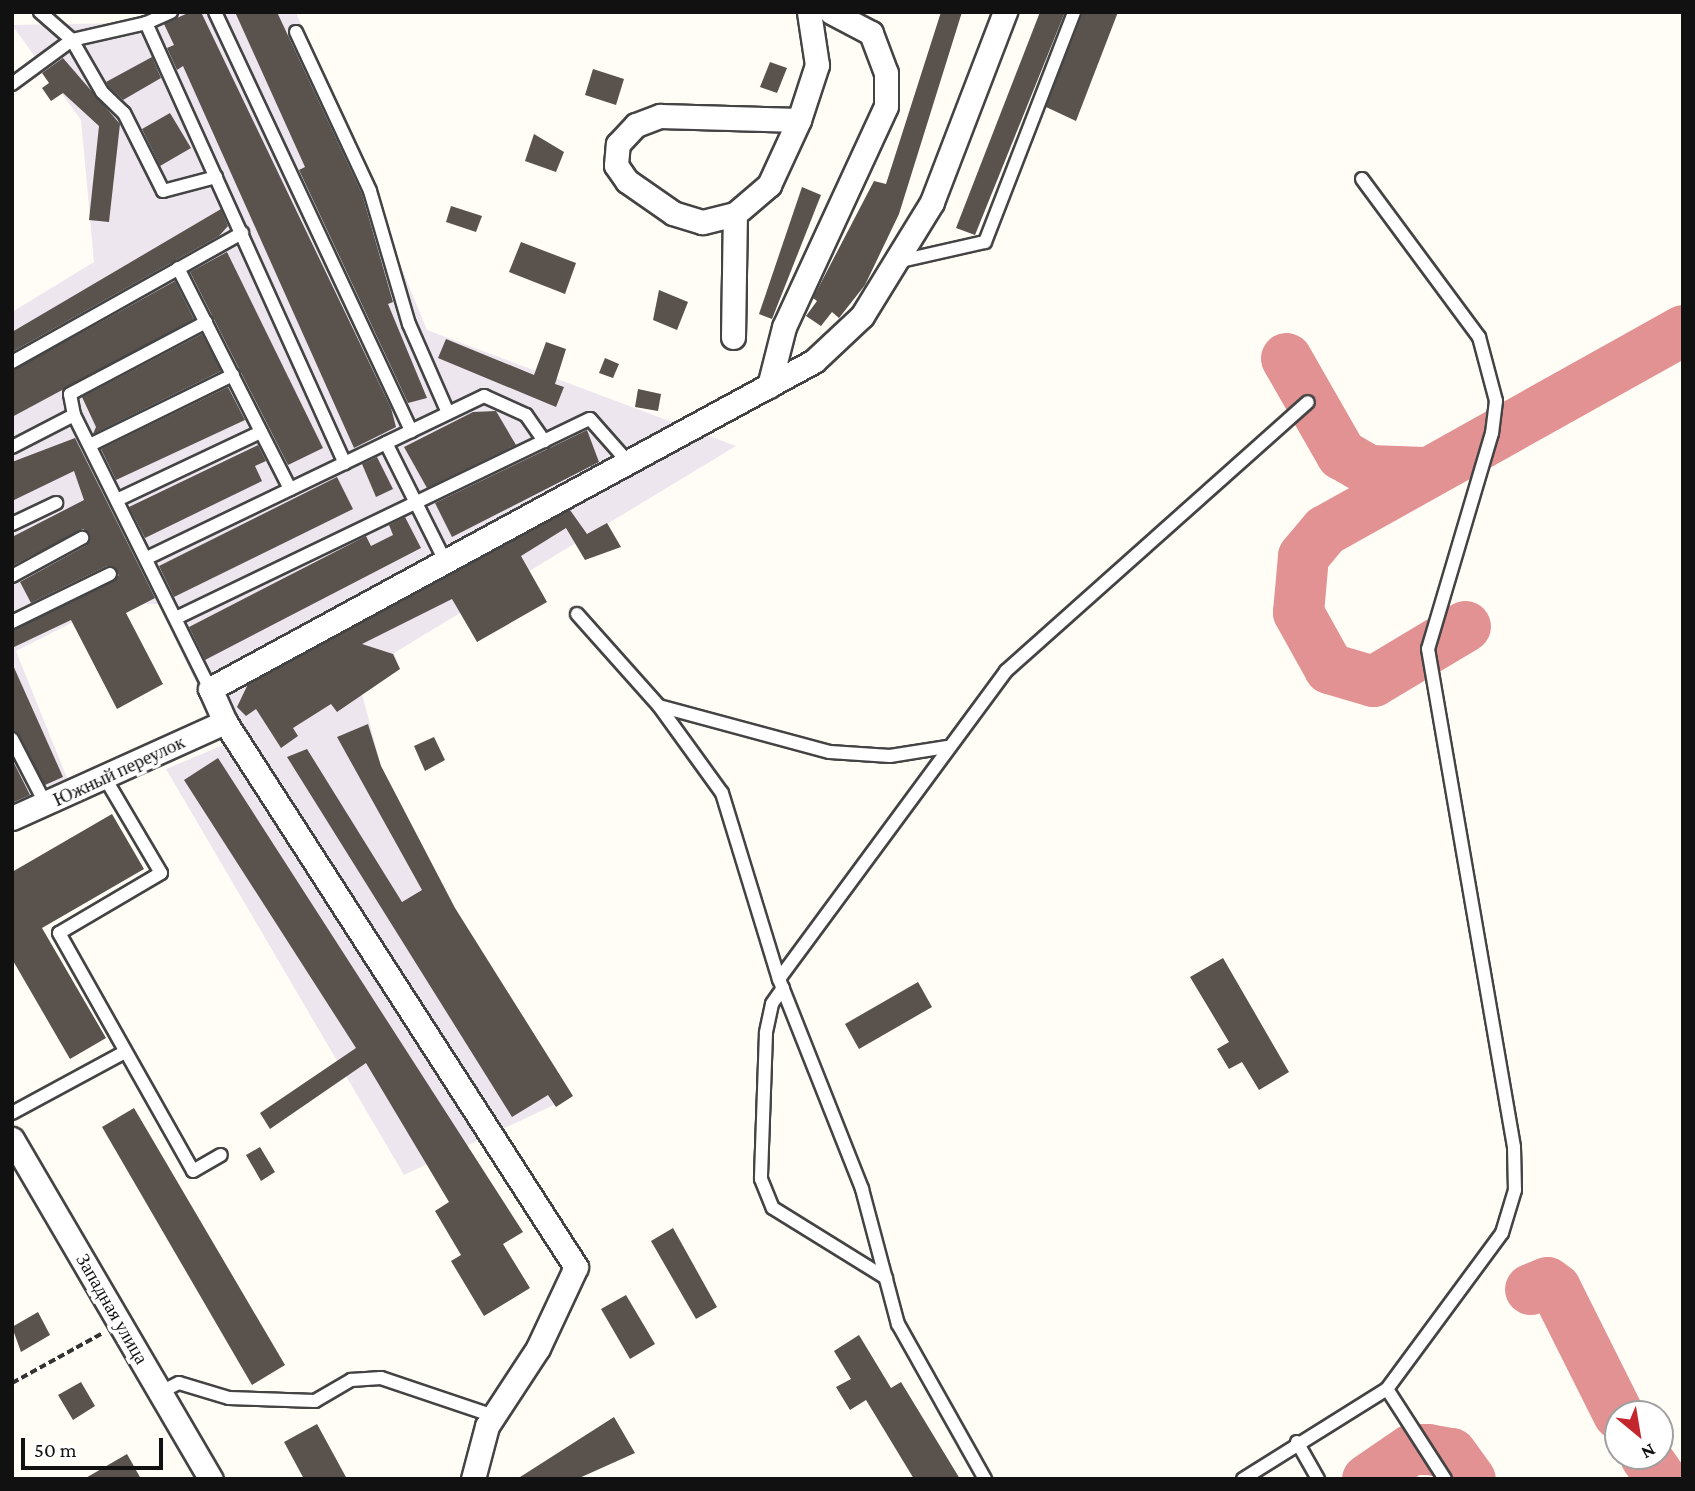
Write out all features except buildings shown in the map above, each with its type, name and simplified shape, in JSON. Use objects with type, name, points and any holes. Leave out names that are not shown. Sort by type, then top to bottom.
[{"type":"street","points":[[799,120],[660,117],[636,125],[618,144],[616,164],[627,181],[673,213],[702,222],[735,214],[769,185],[799,120],[817,65],[809,12]]},
{"type":"street","points":[[769,386],[784,327],[886,106],[886,73],[871,33],[831,12]]},
{"type":"street","points":[[473,1479],[494,1416],[538,1348],[576,1267],[225,722],[210,689],[814,361],[862,316],[932,202],[1005,12]]},
{"type":"street","points":[[733,337],[735,214]]},
{"type":"street","name":"Южный переулок","points":[[12,818],[106,778],[225,722]]},
{"type":"street","name":"Западная улица","points":[[12,1139],[211,1479]]},
{"type":"lane","points":[[40,12],[72,40],[102,92],[124,113],[163,191],[216,177]]},
{"type":"lane","points":[[12,84],[72,40],[146,23],[171,12]]},
{"type":"lane","points":[[215,12],[411,431]]},
{"type":"lane","points":[[895,262],[985,242],[1074,12]]},
{"type":"lane","points":[[146,23],[345,463]]},
{"type":"lane","points":[[296,32],[370,191],[409,324],[448,413]]},
{"type":"lane","points":[[1243,1479],[1297,1442],[1387,1389],[1502,1233],[1517,1169],[1428,649],[1492,433],[1494,391],[1479,337],[1362,179]]},
{"type":"lane","points":[[12,362],[242,233]]},
{"type":"lane","points":[[178,268],[290,489]]},
{"type":"lane","points":[[206,323],[70,394],[74,415],[92,444],[210,689]]},
{"type":"lane","points":[[92,444],[233,375]]},
{"type":"lane","points":[[147,558],[484,396],[526,415],[544,441]]},
{"type":"lane","points":[[886,1278],[773,1208],[761,1179],[766,1033],[772,1004],[781,984],[947,747],[1006,671],[1308,402]]},
{"type":"lane","points":[[12,446],[74,415]]},
{"type":"lane","points":[[176,618],[590,419],[628,462]]},
{"type":"lane","points":[[119,499],[261,432]]},
{"type":"lane","points":[[386,443],[444,561]]},
{"type":"lane","points":[[12,524],[56,503]]},
{"type":"lane","points":[[12,576],[82,538]]},
{"type":"lane","points":[[13,620],[110,574]]},
{"type":"lane","points":[[577,614],[659,706],[722,793],[781,984],[862,1189],[898,1324],[985,1479]]},
{"type":"lane","points":[[659,706],[830,752],[890,756],[947,747]]},
{"type":"lane","points":[[12,738],[46,805]]},
{"type":"lane","points":[[106,778],[161,873],[59,933],[192,1171],[221,1155]]},
{"type":"lane","points":[[12,1114],[125,1052]]},
{"type":"lane","points":[[160,1392],[179,1383],[229,1398],[315,1401],[351,1380],[381,1378],[494,1416]]},
{"type":"lane","points":[[1387,1389],[1445,1479]]},
{"type":"lane","points":[[1297,1442],[1318,1479]]},
{"type":"path","points":[[12,1383],[120,1324]]},
{"type":"shaded area","points":[[160,12],[296,12],[427,330],[736,446],[394,653],[400,669],[361,690],[381,766],[455,908],[573,1096],[404,1175],[166,769],[226,744],[158,604],[143,604],[131,593],[16,651],[71,788],[12,811],[12,312],[94,262],[81,120],[12,25],[129,23]]},
{"type":"taxiway","points":[[1465,626],[1373,681],[1329,668],[1298,612],[1303,556],[1325,530],[1683,330]]},
{"type":"taxiway","points":[[1286,358],[1341,454],[1369,470],[1423,472]]},
{"type":"taxiway","points":[[1530,1289],[1547,1282],[1555,1288],[1611,1400]]},
{"type":"taxiway","points":[[1367,1479],[1411,1449],[1451,1453],[1470,1479]]},
{"type":"taxiway","points":[[1655,1470],[1661,1479]]}]
